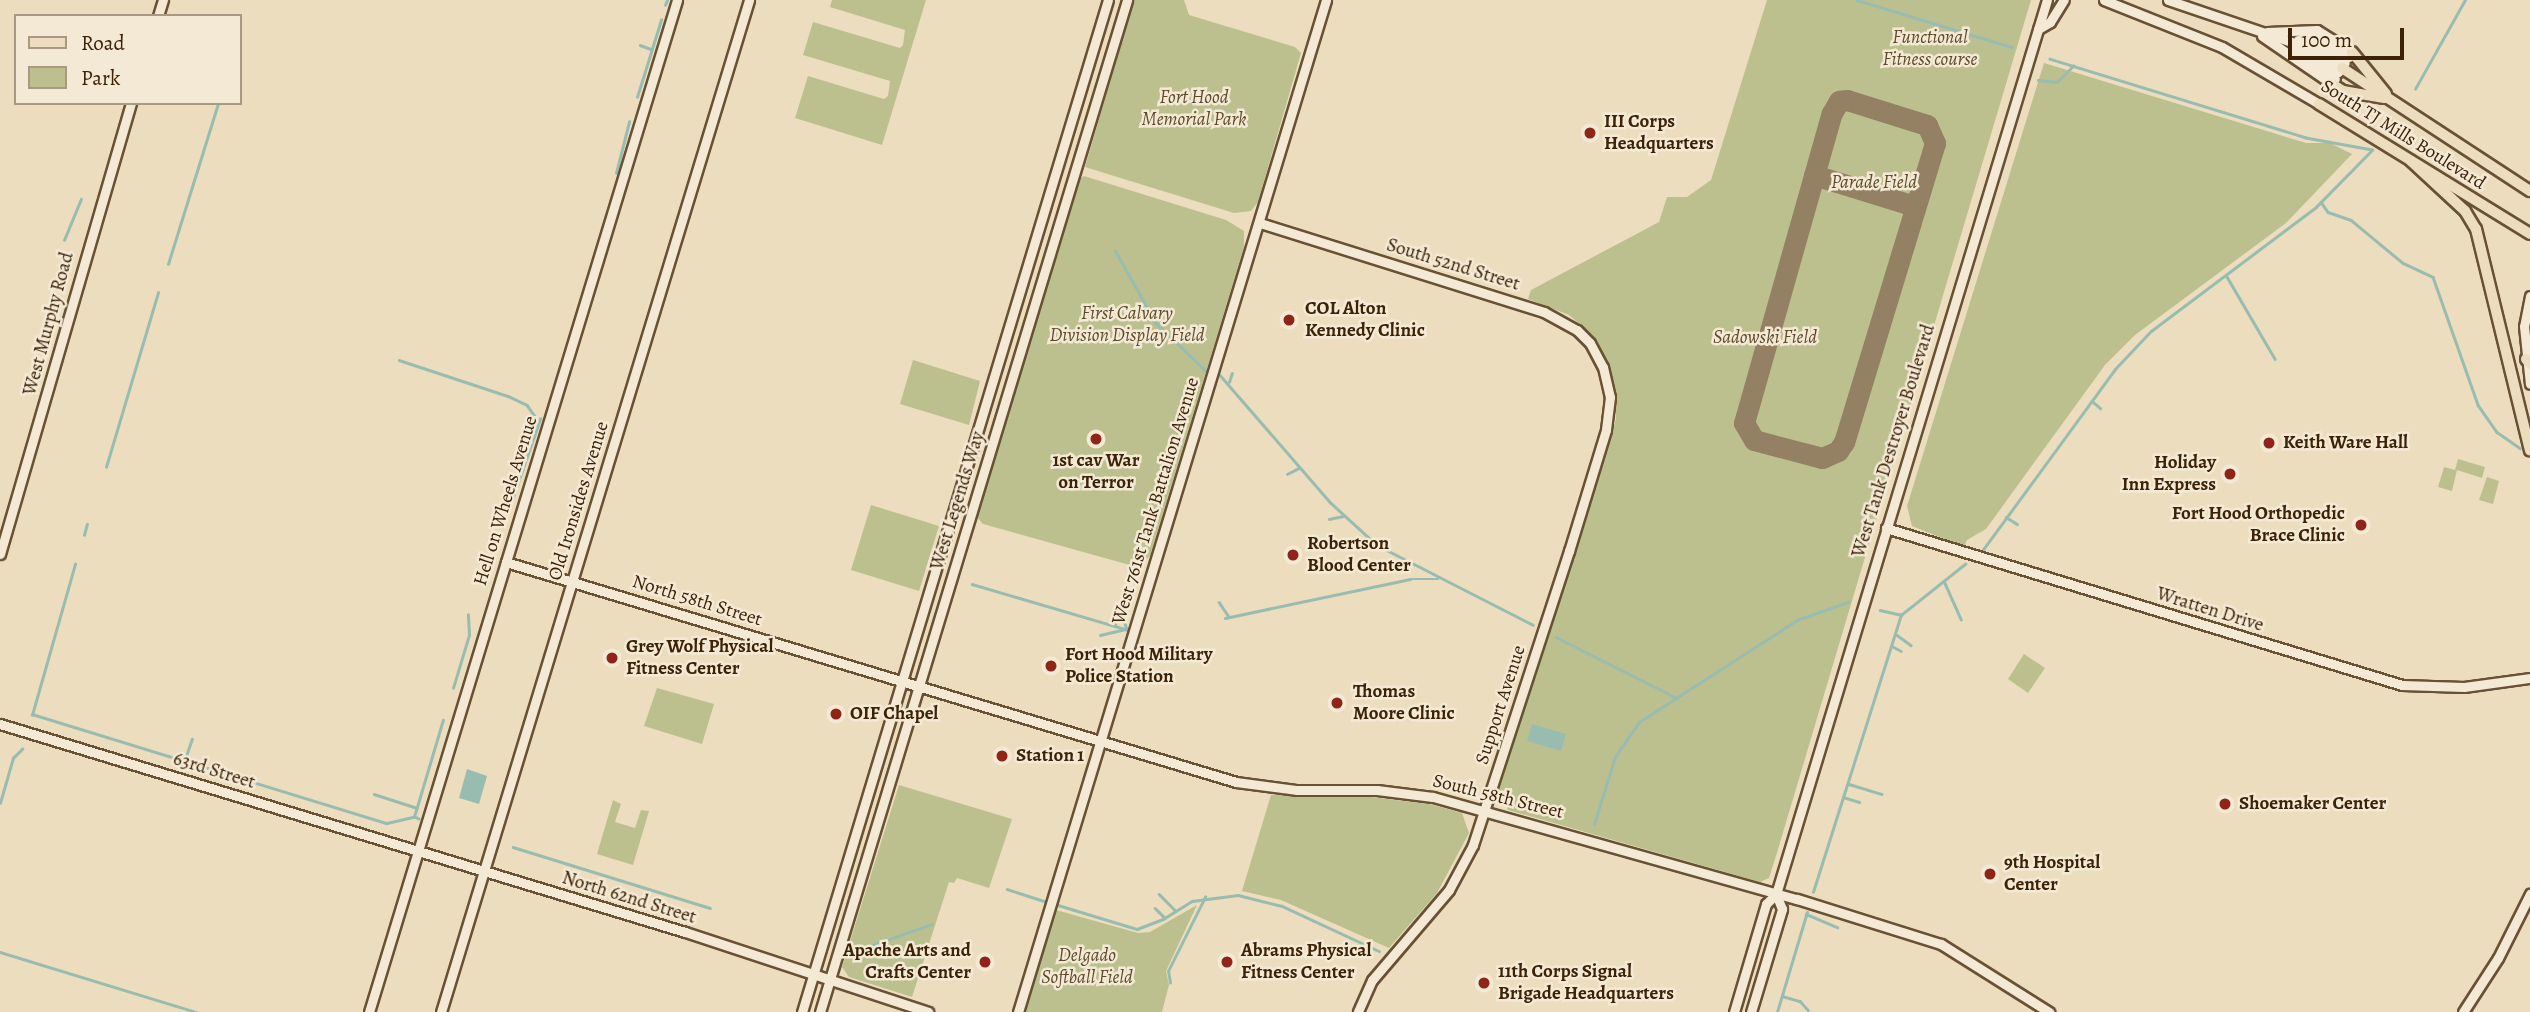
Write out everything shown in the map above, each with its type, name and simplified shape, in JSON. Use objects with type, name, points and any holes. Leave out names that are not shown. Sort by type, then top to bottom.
[{"type":"main road","name":"South TJ Mills Boulevard","points":[[2342,68],[2512,176],[2530,191]]},
{"type":"main road","points":[[2342,68],[2390,99]]},
{"type":"main road","points":[[2342,68],[2343,91],[2390,99]]},
{"type":"main road","name":"South TJ Mills Boulevard","points":[[2319,104],[2530,234]]},
{"type":"main road","points":[[2411,161],[2465,211],[2476,229],[2530,450]]},
{"type":"main road","points":[[2512,176],[2530,182]]},
{"type":"street","name":"Hell on Wheels Avenue","points":[[369,1012],[677,0]]},
{"type":"street","name":"Old Ironsides Avenue","points":[[441,1012],[749,0]]},
{"type":"street","name":"West Legends Way","points":[[802,1012],[1108,0]]},
{"type":"street","name":"West Legends Way","points":[[820,1012],[1127,0]]},
{"type":"street","name":"West 761st Tank Battalion Avenue","points":[[1018,1012],[1326,0]]},
{"type":"street","name":"West Tank Destroyer Boulevard","points":[[1734,1012],[1766,904],[1776,894],[2047,0]]},
{"type":"street","points":[[2038,29],[2050,22],[2064,0]]},
{"type":"street","name":"South TJ Mills Boulevard","points":[[2104,0],[2222,47],[2319,104]]},
{"type":"street","points":[[2168,0],[2306,47],[2342,68]]},
{"type":"street","points":[[2258,32],[2317,30],[2342,68]]},
{"type":"street","points":[[2258,32],[2342,68]]},
{"type":"street","name":"West Murphy Road","points":[[0,554],[130,105]]},
{"type":"street","name":"South 52nd Street","points":[[1260,223],[1544,312],[1577,330],[1590,343],[1607,379]]},
{"type":"street","points":[[2530,296],[2524,327],[2530,384]]},
{"type":"street","name":"Support Avenue","points":[[1359,1012],[1372,980],[1449,890],[1486,810],[1606,430],[1607,379]]},
{"type":"street","name":"Wratten Drive","points":[[1885,528],[2402,685],[2464,687],[2530,678]]},
{"type":"street","name":"North 58th Street","points":[[506,562],[919,687]]},
{"type":"street","name":"South 58th Street","points":[[919,687],[1236,782],[1297,790],[1392,791],[1486,810],[1941,944],[2049,1012]]},
{"type":"street","name":"63rd Street","points":[[0,724],[418,852]]},
{"type":"street","name":"North 62nd Street","points":[[418,852],[928,1012]]},
{"type":"street","name":"West Tank Destroyer Boulevard","points":[[1751,1012],[1782,909],[1776,894]]},
{"type":"street","points":[[2463,1012],[2498,958],[2530,894]]},
{"type":"green space","points":[[832,0],[926,0],[882,145],[795,118],[808,76],[884,99],[888,96],[890,81],[803,55],[813,22],[900,48],[903,45],[905,30],[830,7]]},
{"type":"green space","name":"Fort Hood Memorial Park","points":[[1134,0],[1184,0],[1189,15],[1295,47],[1301,53],[1258,202],[1251,211],[1234,213],[1085,167]]},
{"type":"green space","name":"Sadowski Field","points":[[1767,0],[2031,0],[1776,856],[1769,878],[1760,882],[1508,810],[1498,789],[1616,419],[1610,366],[1592,335],[1569,315],[1528,299],[1531,290],[1659,222],[1667,197],[1687,197],[1711,180]]},
{"type":"green space","points":[[2044,63],[2306,143],[2330,143],[2352,154],[2286,223],[2135,335],[2105,365],[1986,529],[1967,540],[1964,547],[1912,526],[1907,506]]},
{"type":"green space","name":"First Calvary Division Display Field","points":[[1084,176],[1226,220],[1244,231],[1244,247],[1150,556],[1137,567],[983,524],[976,516],[1078,180]]},
{"type":"green space","points":[[913,360],[980,381],[969,425],[900,404]]},
{"type":"green space","points":[[2458,459],[2485,467],[2482,478],[2457,470],[2452,491],[2438,487],[2444,467],[2455,470]]},
{"type":"green space","points":[[2487,477],[2499,481],[2493,504],[2479,500]]},
{"type":"green space","points":[[871,505],[939,526],[919,591],[851,570]]},
{"type":"green space","points":[[2024,654],[2045,668],[2028,693],[2008,679]]},
{"type":"green space","points":[[657,688],[714,704],[702,744],[644,726]]},
{"type":"green space","points":[[899,785],[1012,819],[989,888],[957,878],[954,883],[949,882],[912,997],[849,977],[842,967]]},
{"type":"green space","points":[[1271,795],[1371,797],[1429,804],[1462,813],[1469,833],[1437,893],[1389,948],[1281,900],[1242,891]]},
{"type":"green space","points":[[613,800],[621,804],[615,822],[635,828],[641,810],[649,811],[633,865],[597,854]]},
{"type":"green space","name":"Delgado Softball Field","points":[[1197,905],[1166,971],[1169,985],[1162,1012],[1025,1012],[1056,910],[1138,933],[1150,932]]},
{"type":"water","points":[[1532,724],[1566,734],[1561,751],[1527,741]]},
{"type":"water","points":[[467,769],[487,776],[479,804],[459,798]]},
{"type":"waterway","points":[[665,5],[667,0]]},
{"type":"waterway","points":[[1857,0],[2012,47]]},
{"type":"waterway","points":[[2415,89],[2465,0]]},
{"type":"waterway","points":[[637,97],[661,20]]},
{"type":"waterway","points":[[640,45],[651,49]]},
{"type":"waterway","points":[[1982,551],[2115,369],[2151,331],[2316,207],[2372,150],[2306,138],[2050,59]]},
{"type":"waterway","points":[[2038,80],[2057,82],[2073,66]]},
{"type":"waterway","points":[[168,264],[217,105]]},
{"type":"waterway","points":[[2385,131],[2392,121]]},
{"type":"waterway","points":[[616,173],[629,122]]},
{"type":"waterway","points":[[64,240],[81,199]]},
{"type":"waterway","points":[[2321,202],[2328,212],[2351,220],[2403,263],[2433,277],[2478,405],[2497,432],[2520,448]]},
{"type":"waterway","points":[[1115,250],[1156,323],[1206,371]]},
{"type":"waterway","points":[[2226,275],[2275,359]]},
{"type":"waterway","points":[[106,467],[158,293]]},
{"type":"waterway","points":[[399,360],[508,396],[527,405],[536,418]]},
{"type":"waterway","points":[[1229,382],[1232,373]]},
{"type":"waterway","points":[[1220,375],[1331,503],[1377,545],[1533,625]]},
{"type":"waterway","points":[[2092,401],[2100,408]]},
{"type":"waterway","points":[[512,500],[540,419]]},
{"type":"waterway","points":[[1287,474],[1299,468]]},
{"type":"waterway","points":[[1329,519],[1343,516]]},
{"type":"waterway","points":[[2006,517],[2017,524]]},
{"type":"waterway","points":[[84,535],[87,524]]},
{"type":"waterway","points":[[32,715],[75,564]]},
{"type":"waterway","points":[[1813,892],[1901,615],[1965,564]]},
{"type":"waterway","points":[[1225,618],[1410,579],[1438,579]]},
{"type":"waterway","points":[[1944,581],[1961,619]]},
{"type":"waterway","points":[[972,584],[1128,630]]},
{"type":"waterway","points":[[1219,602],[1229,617]]},
{"type":"waterway","points":[[1594,824],[1615,757],[1639,722],[1797,620],[1848,602]]},
{"type":"waterway","points":[[1880,610],[1901,615]]},
{"type":"waterway","points":[[1100,635],[1126,629],[1122,611]]},
{"type":"waterway","points":[[453,688],[469,635],[468,615]]},
{"type":"waterway","points":[[1113,616],[1116,626]]},
{"type":"waterway","points":[[1897,635],[1911,645]]},
{"type":"waterway","points":[[1556,637],[1677,698]]},
{"type":"waterway","points":[[1892,646],[1901,651]]},
{"type":"waterway","points":[[32,714],[387,823],[414,817]]},
{"type":"waterway","points":[[419,819],[414,817],[443,720]]},
{"type":"waterway","points":[[185,759],[192,739]]},
{"type":"waterway","points":[[0,803],[13,758],[22,749]]},
{"type":"waterway","points":[[1849,784],[1882,794]]},
{"type":"waterway","points":[[374,794],[417,808]]},
{"type":"waterway","points":[[1843,797],[1859,802]]},
{"type":"waterway","points":[[513,847],[710,908]]},
{"type":"waterway","points":[[1007,889],[1045,901]]},
{"type":"waterway","points":[[1159,894],[1176,911]]},
{"type":"waterway","points":[[1058,905],[1137,929],[1163,919],[1192,901],[1238,895],[1282,906],[1379,951]]},
{"type":"waterway","points":[[1170,983],[1168,971],[1205,897]]},
{"type":"waterway","points":[[1155,908],[1165,918]]},
{"type":"waterway","points":[[1777,1012],[1807,912]]},
{"type":"waterway","points":[[1806,914],[1837,927]]},
{"type":"waterway","points":[[861,949],[932,924]]},
{"type":"waterway","points":[[0,952],[196,1012]]},
{"type":"waterway","points":[[1782,996],[1800,1001],[1808,1010]]},
{"type":"taxiway","points":[[1847,100],[1927,125],[1935,143],[1844,442],[1838,451],[1822,458],[1754,440],[1744,423],[1832,113],[1839,101],[1847,100]]},
{"type":"taxiway","points":[[1814,175],[1915,206]]},
{"type":"place","name":"III Corps Headquarters","points":[[1590,133]]},
{"type":"place","name":"COL Alton Kennedy Clinic","points":[[1289,320]]},
{"type":"place","name":"1st cav War on Terror","points":[[1096,439]]},
{"type":"place","name":"Keith Ware Hall","points":[[2269,443]]},
{"type":"place","name":"Holiday Inn Express","points":[[2230,474]]},
{"type":"place","name":"Fort Hood Orthopedic Brace Clinic","points":[[2361,525]]},
{"type":"place","name":"Robertson Blood Center","points":[[1293,555]]},
{"type":"place","name":"Grey Wolf Physical Fitness Center","points":[[612,658]]},
{"type":"place","name":"Fort Hood Military Police Station","points":[[1051,666]]},
{"type":"place","name":"Thomas Moore Clinic","points":[[1337,703]]},
{"type":"place","name":"OIF Chapel","points":[[836,714]]},
{"type":"place","name":"Station 1","points":[[1002,756]]},
{"type":"place","name":"Shoemaker Center","points":[[2225,804]]},
{"type":"place","name":"9th Hospital Center","points":[[1990,874]]},
{"type":"place","name":"Apache Arts and Crafts Center","points":[[985,962]]},
{"type":"place","name":"Abrams Physical Fitness Center","points":[[1227,962]]},
{"type":"place","name":"11th Corps Signal Brigade Headquarters","points":[[1484,983]]},
{"type":"park label","name":"Functional Fitness course","points":[[1930,49]]},
{"type":"park label","name":"Parade Field","points":[[1874,183]]}]
